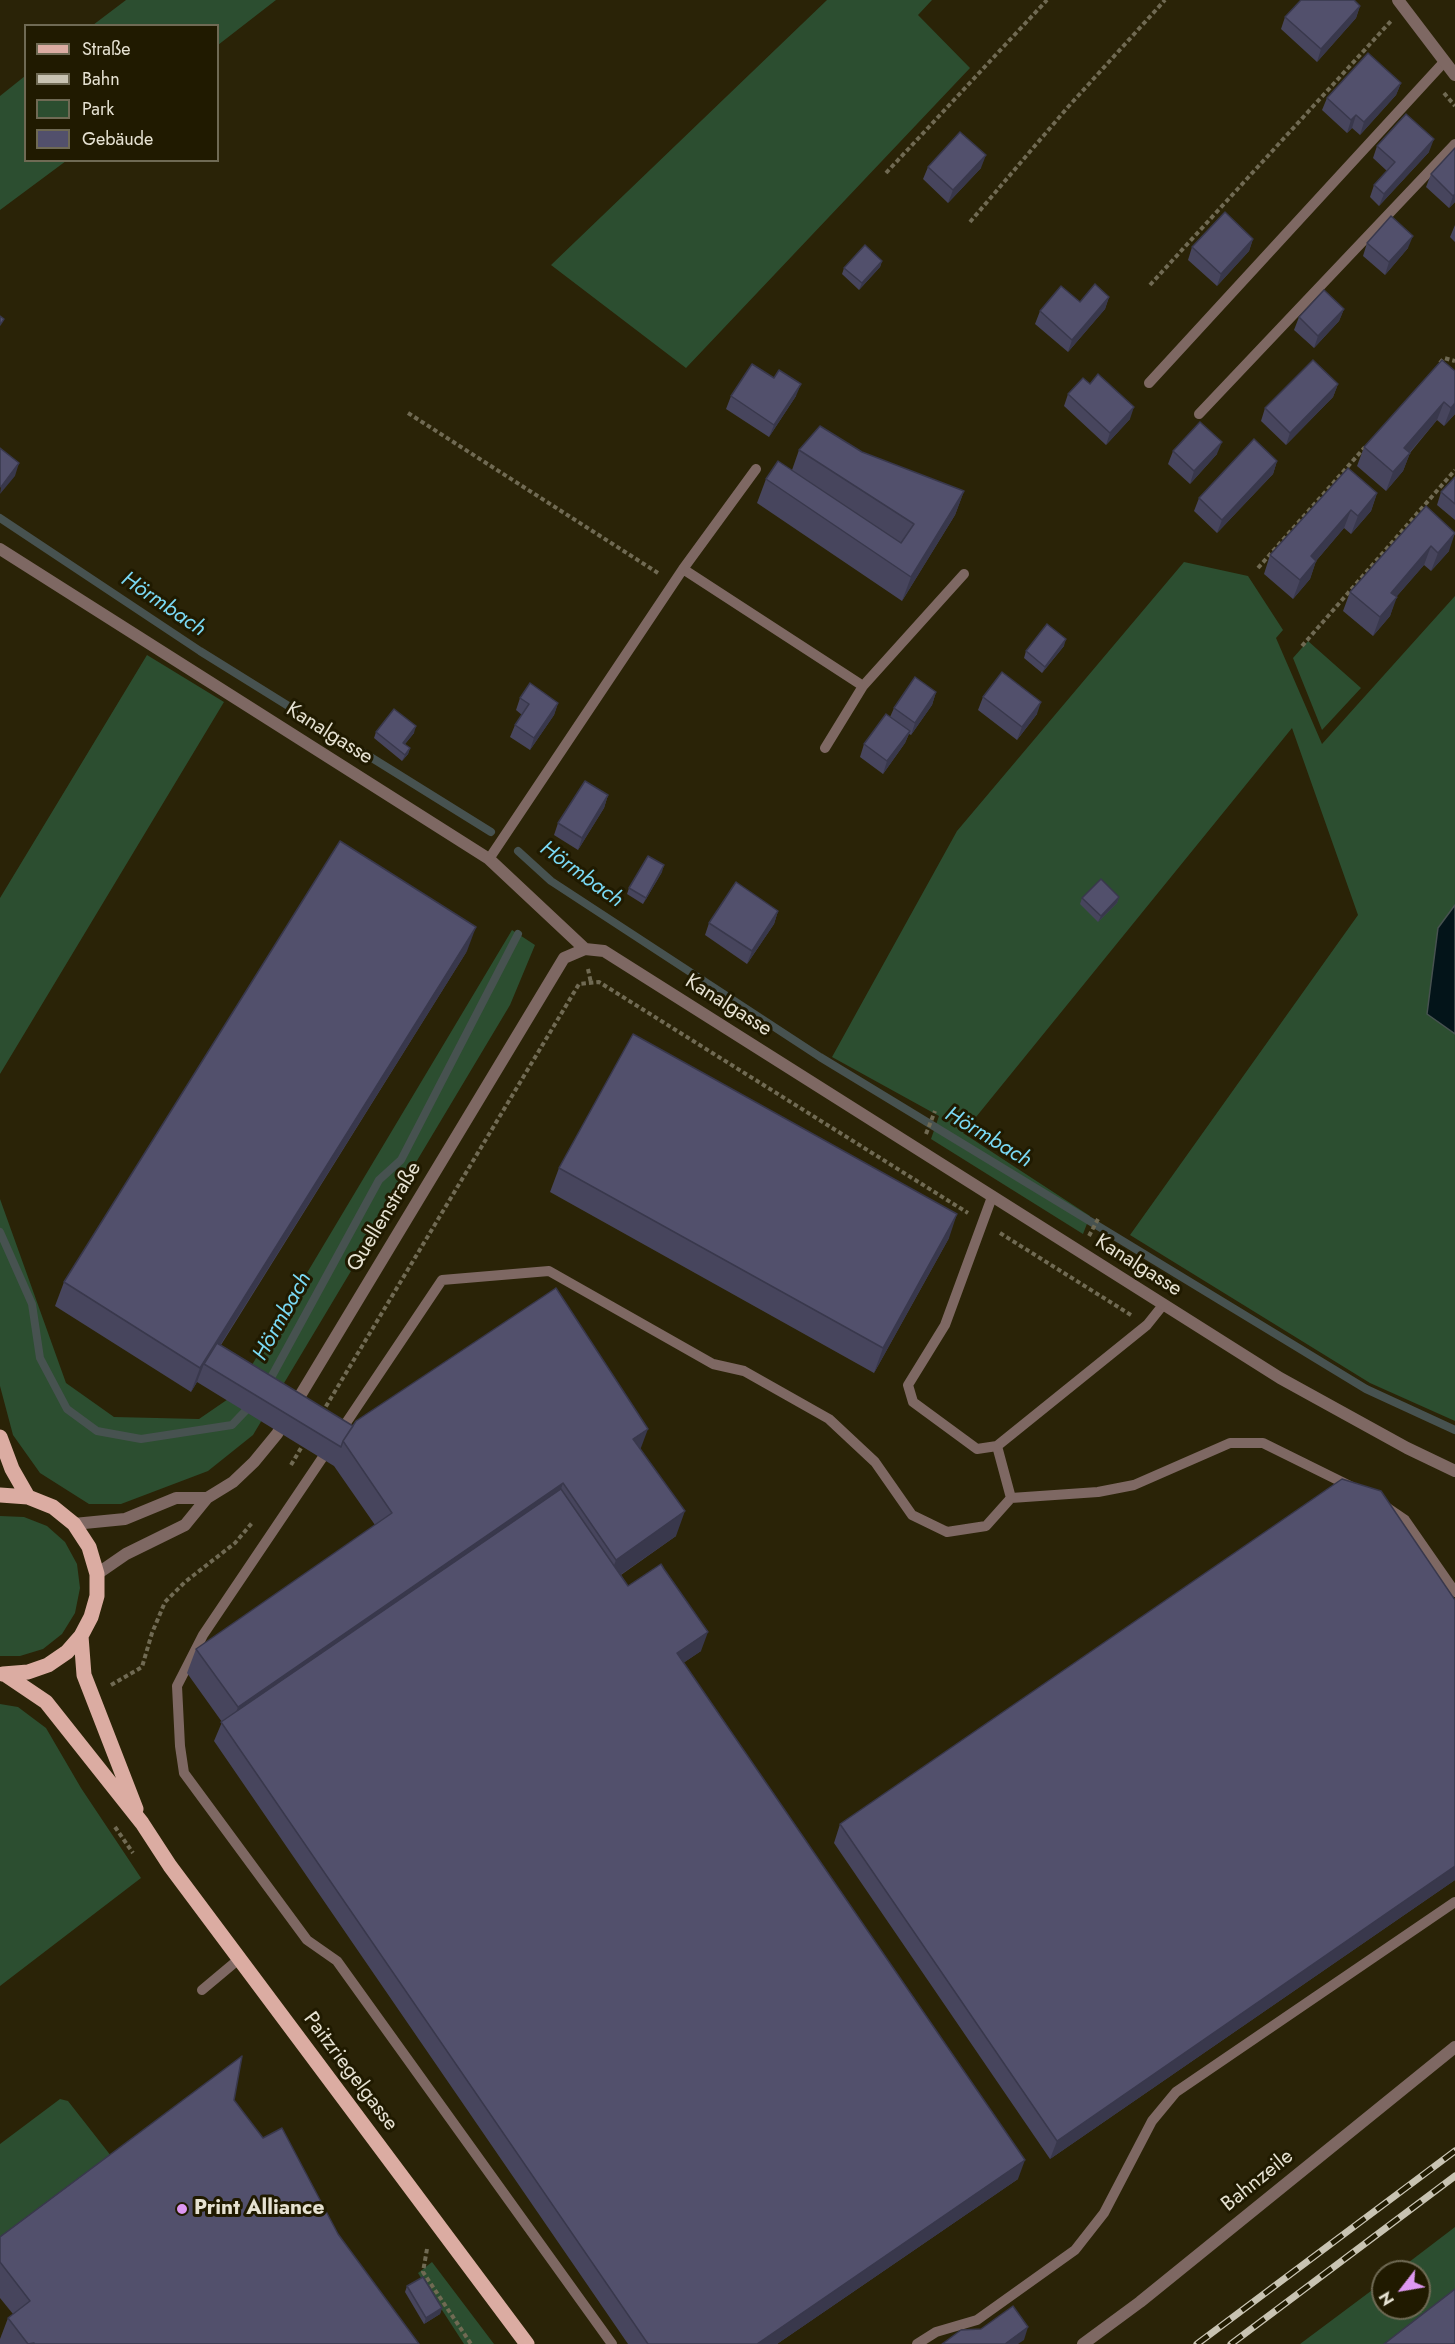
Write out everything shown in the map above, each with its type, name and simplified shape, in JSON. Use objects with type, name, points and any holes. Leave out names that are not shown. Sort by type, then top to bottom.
[{"type":"main road","points":[[0,1437],[12,1469],[28,1497]]},
{"type":"main road","points":[[0,1495],[28,1497],[53,1507],[74,1524],[89,1547],[97,1574],[97,1596],[91,1617],[81,1636],[67,1652],[48,1665],[28,1672],[3,1674]]},
{"type":"main road","name":"Paitzriegelgasse","points":[[81,1636],[84,1675],[142,1823]]},
{"type":"main road","name":"Paitzriegelgasse","points":[[3,1674],[46,1702],[142,1823],[170,1866],[527,2344]]},
{"type":"street","points":[[1401,4],[1455,75]]},
{"type":"street","name":"Kanalgasse","points":[[0,549],[489,859],[585,949],[604,951],[1280,1378],[1407,1448],[1455,1471]]},
{"type":"street","name":"Quellenstraße","points":[[97,1574],[126,1554],[185,1525],[207,1498],[233,1482],[254,1462],[277,1434],[564,958],[585,949]]},
{"type":"street","points":[[74,1524],[125,1520],[176,1498],[207,1498]]},
{"type":"street","name":"Bahnzeile","points":[[1083,2344],[1140,2302],[1455,2047]]},
{"type":"lane","points":[[1149,383],[1444,61]]},
{"type":"lane","points":[[1199,414],[1455,144]]},
{"type":"lane","points":[[489,859],[683,569],[756,469]]},
{"type":"lane","points":[[683,569],[863,686]]},
{"type":"lane","points":[[825,748],[863,686],[964,574]]},
{"type":"lane","points":[[992,1197],[945,1325],[908,1385],[913,1402],[977,1449],[997,1446],[1147,1325],[1164,1305]]},
{"type":"lane","points":[[612,2344],[337,1961],[307,1940],[184,1773],[180,1746],[177,1686],[203,1635],[442,1280],[549,1271],[713,1364],[744,1371],[829,1419],[875,1462],[912,1515],[947,1532],[986,1526],[1011,1498],[1098,1492],[1134,1485],[1230,1443],[1263,1443],[1369,1495],[1405,1520],[1455,1592]]},
{"type":"lane","points":[[997,1446],[1011,1498]]},
{"type":"lane","points":[[917,2344],[936,2332],[977,2320],[1075,2250],[1104,2213],[1152,2121],[1176,2092],[1455,1902]]},
{"type":"lane","points":[[202,1990],[239,1959]]},
{"type":"path","points":[[886,173],[1047,0]]},
{"type":"path","points":[[970,222],[1068,107],[1165,0]]},
{"type":"path","points":[[1150,285],[1401,4]]},
{"type":"path","points":[[1437,367],[1444,358],[1455,361]]},
{"type":"path","points":[[408,412],[674,583]]},
{"type":"path","points":[[1258,568],[1367,446]]},
{"type":"path","points":[[1302,646],[1455,470]]},
{"type":"path","points":[[927,1133],[934,1111]]},
{"type":"path","points":[[1091,1231],[1098,1219]]},
{"type":"path","points":[[427,2249],[423,2272],[471,2344]]},
{"type":"green space","points":[[126,0],[276,0],[219,44],[219,24],[94,24]]},
{"type":"green space","points":[[827,0],[932,0],[918,15],[970,68],[686,368],[551,265]]},
{"type":"green space","points":[[24,77],[24,162],[65,162],[0,210],[0,96]]},
{"type":"green space","points":[[1184,562],[1248,576],[1283,630],[1276,638],[1322,744],[1455,596],[1455,1421],[1370,1383],[1130,1235],[1358,915],[1292,728],[963,1133],[1090,1216],[1083,1234],[931,1139],[939,1116],[832,1057],[957,831]]},
{"type":"green space","points":[[1308,641],[1361,688],[1322,730],[1293,658]]},
{"type":"green space","points":[[147,655],[224,702],[0,1074],[0,898]]},
{"type":"green space","points":[[512,930],[535,945],[510,1005],[253,1435],[208,1471],[121,1504],[89,1504],[40,1473],[13,1435],[0,1386],[0,1199],[66,1383],[114,1417],[199,1419],[234,1395]]},
{"type":"green space","points":[[0,1516],[24,1517],[47,1526],[65,1542],[77,1564],[80,1588],[75,1613],[62,1634],[43,1649],[20,1656],[0,1656]]},
{"type":"green space","points":[[0,1704],[18,1707],[46,1728],[81,1788],[141,1878],[0,1986]]},
{"type":"green space","points":[[60,2099],[68,2101],[115,2161],[0,2248],[0,2144]]},
{"type":"green space","points":[[1455,2227],[1455,2302],[1401,2344],[1300,2344],[1371,2291],[1371,2320],[1431,2320],[1431,2260],[1412,2260]]},
{"type":"green space","points":[[432,2262],[494,2344],[464,2344],[418,2273]]},
{"type":"shaded area","points":[[1455,905],[1455,1034],[1427,1014],[1438,928]]},
{"type":"building","points":[[1301,0],[1354,0],[1360,6],[1321,49],[1285,17]]},
{"type":"building","points":[[1368,53],[1401,83],[1364,122],[1356,115],[1351,120],[1327,98]]},
{"type":"building","points":[[1406,114],[1434,139],[1384,194],[1374,185],[1395,162],[1377,146]]},
{"type":"building","points":[[960,132],[986,155],[953,190],[928,167]]},
{"type":"building","points":[[1455,148],[1455,194],[1453,196],[1431,174]]},
{"type":"building","points":[[1225,212],[1253,239],[1221,274],[1192,247]]},
{"type":"building","points":[[1391,216],[1413,236],[1389,262],[1367,243]]},
{"type":"building","points":[[865,245],[882,261],[862,283],[844,268]]},
{"type":"building","points":[[1095,284],[1109,297],[1072,340],[1040,311],[1061,286],[1080,302]]},
{"type":"building","points":[[1324,290],[1344,309],[1318,336],[1299,317]]},
{"type":"building","points":[[1313,360],[1338,384],[1290,433],[1265,408]]},
{"type":"building","points":[[1442,360],[1455,371],[1455,403],[1451,408],[1444,402],[1404,448],[1410,453],[1393,472],[1364,447]]},
{"type":"building","points":[[752,364],[774,378],[779,370],[801,384],[774,425],[731,396]]},
{"type":"building","points":[[1098,374],[1134,407],[1110,433],[1068,394],[1083,378],[1090,384]]},
{"type":"building","points":[[1200,422],[1222,442],[1194,471],[1173,451]]},
{"type":"building","points":[[820,426],[862,452],[964,491],[911,577],[766,479],[778,461],[901,543],[914,524],[799,450]]},
{"type":"building","points":[[1254,439],[1277,461],[1222,520],[1199,498]]},
{"type":"building","points":[[0,448],[19,463],[1,487],[0,486]]},
{"type":"building","points":[[1348,468],[1377,493],[1358,516],[1351,510],[1311,556],[1316,561],[1300,580],[1270,555]]},
{"type":"building","points":[[1455,477],[1455,504],[1441,492]]},
{"type":"building","points":[[1426,506],[1455,533],[1438,553],[1431,546],[1391,593],[1397,597],[1380,617],[1350,592]]},
{"type":"building","points":[[1047,624],[1066,639],[1045,667],[1026,651]]},
{"type":"building","points":[[1002,672],[1041,702],[1022,727],[983,697]]},
{"type":"building","points":[[915,677],[936,692],[915,723],[894,708]]},
{"type":"building","points":[[530,683],[558,703],[534,738],[515,725],[529,704],[520,698]]},
{"type":"building","points":[[394,709],[416,726],[403,743],[410,748],[405,755],[376,732]]},
{"type":"building","points":[[886,714],[910,731],[887,761],[864,744]]},
{"type":"building","points":[[585,781],[608,795],[582,838],[558,823]]},
{"type":"building","points":[[340,841],[476,927],[200,1368],[64,1282]]},
{"type":"building","points":[[648,856],[664,865],[646,898],[629,888]]},
{"type":"building","points":[[1101,879],[1119,897],[1101,916],[1082,898]]},
{"type":"building","points":[[736,882],[778,911],[752,951],[709,923]]},
{"type":"building","points":[[633,1034],[957,1214],[883,1348],[559,1168]]},
{"type":"building","points":[[556,1288],[648,1429],[633,1439],[685,1511],[616,1560],[563,1483],[238,1707],[196,1649],[392,1513],[343,1441],[356,1421]]},
{"type":"building","points":[[217,1343],[353,1426],[341,1447],[204,1364]]},
{"type":"building","points":[[1342,1479],[1381,1491],[1455,1600],[1455,1866],[1057,2141],[840,1824]]},
{"type":"building","points":[[561,1489],[628,1586],[661,1564],[708,1632],[677,1653],[1025,2160],[757,2344],[648,2344],[221,1722]]},
{"type":"building","name":"Print Alliance","points":[[242,2056],[234,2100],[263,2138],[282,2128],[338,2234],[419,2344],[28,2344],[8,2318],[30,2301],[0,2262],[0,2237]]},
{"type":"building","points":[[423,2277],[442,2308],[426,2318],[407,2286]]},
{"type":"building","points":[[1455,2289],[1455,2344],[1384,2344],[1415,2320],[1431,2320],[1431,2308]]},
{"type":"building","points":[[1013,2306],[1028,2327],[1005,2344],[942,2344],[961,2330],[981,2329]]},
{"type":"waterway","name":"Hörmbach","points":[[0,518],[200,651],[491,832]]},
{"type":"waterway","name":"Hörmbach","points":[[518,851],[551,881],[820,1057],[1366,1389],[1455,1430]]},
{"type":"waterway","name":"Hörmbach","points":[[267,1385],[379,1180],[401,1160],[518,934]]},
{"type":"waterway","name":"Hörmbach","points":[[0,1232],[32,1304],[40,1358],[67,1409],[97,1431],[141,1439],[232,1425],[251,1405]]},
{"type":"railway","points":[[1197,2344],[1455,2151]]},
{"type":"railway","points":[[1231,2344],[1455,2176]]},
{"type":"place","name":"Print Alliance","points":[[182,2209]]}]
